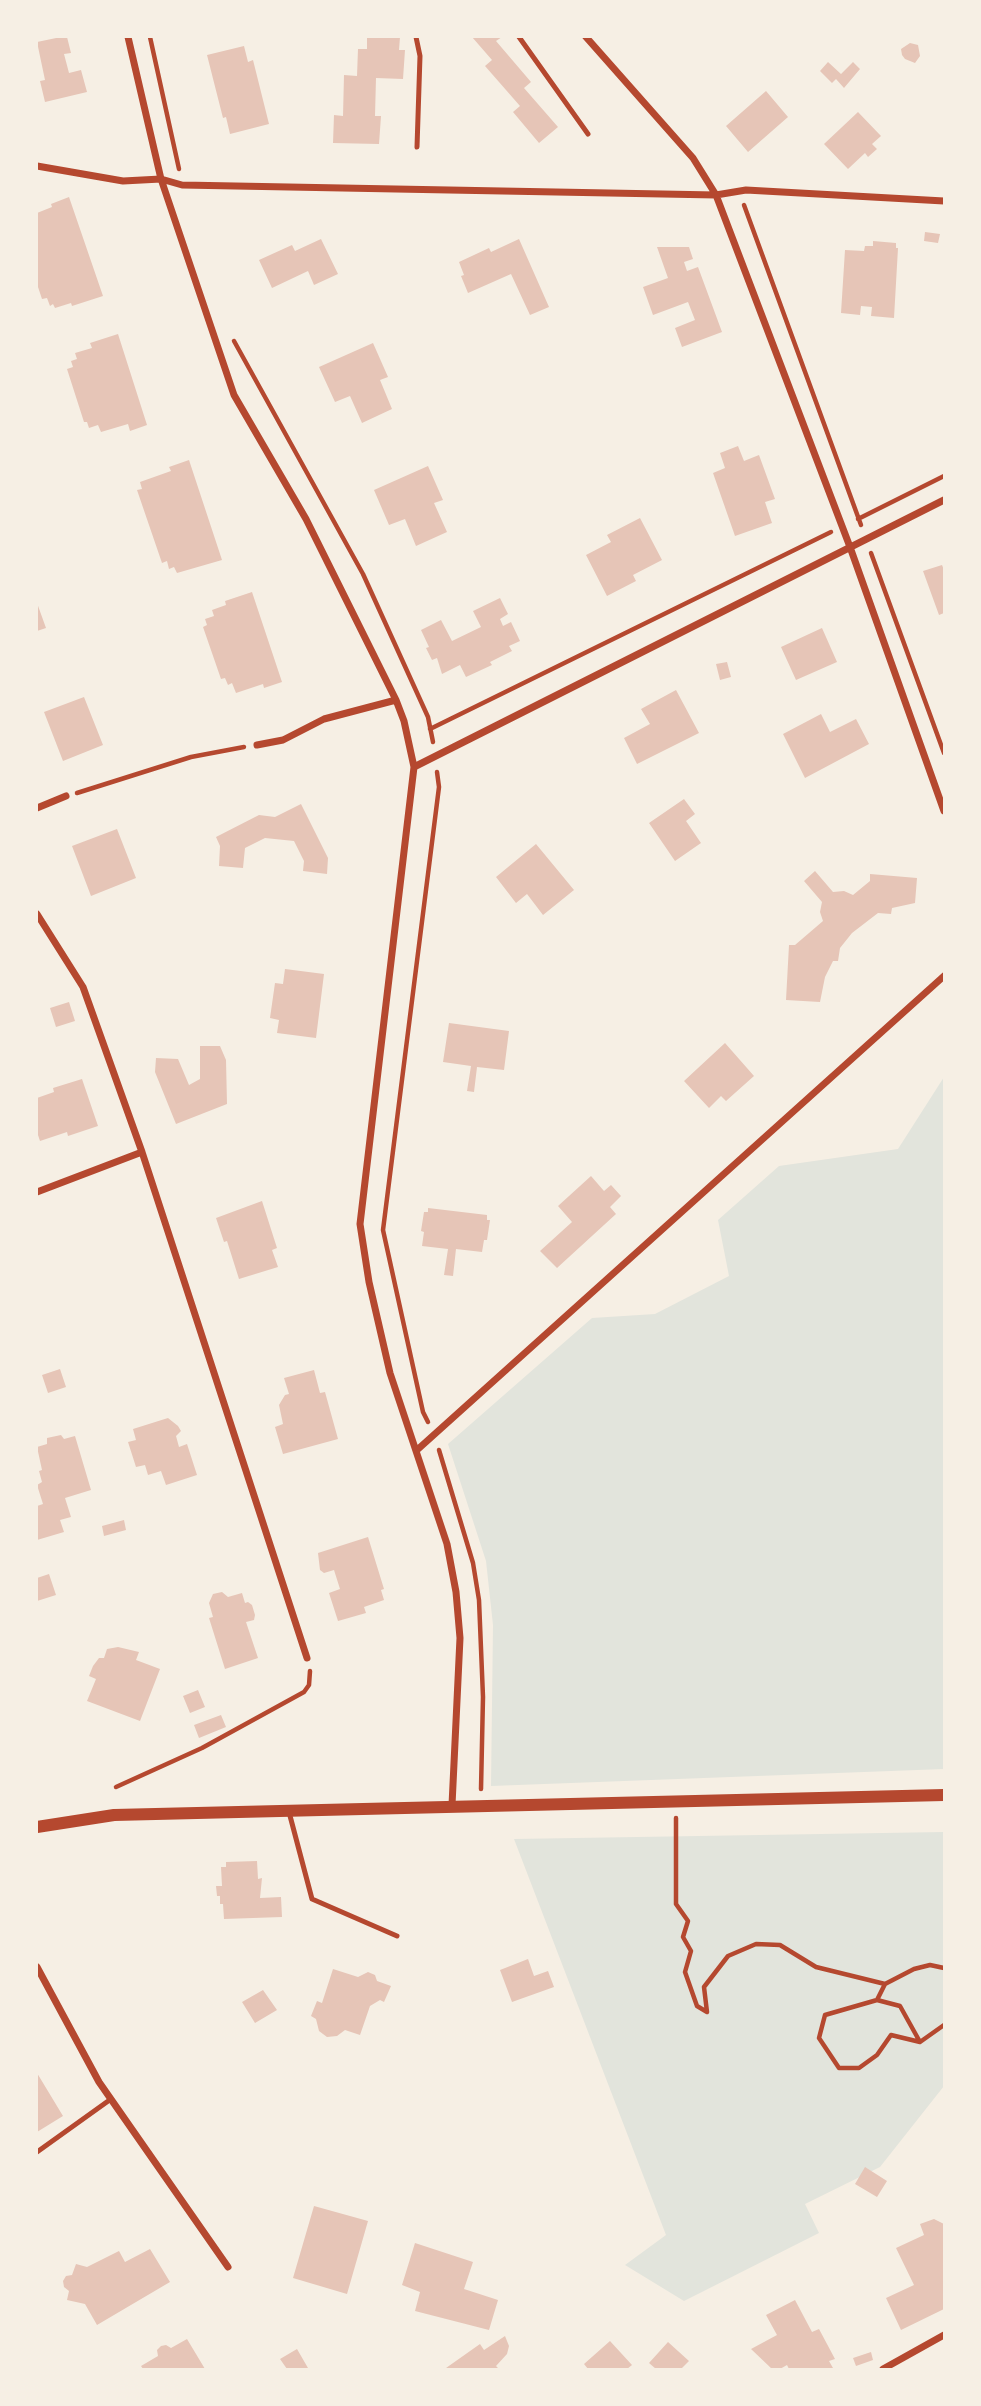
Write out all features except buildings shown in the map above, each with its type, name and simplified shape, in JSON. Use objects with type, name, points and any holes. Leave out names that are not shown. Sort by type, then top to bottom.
[{"type":"street","points":[[128,37],[161,179],[234,395],[306,519],[396,700],[404,721],[414,766],[359,1224],[390,1373],[447,1545],[456,1592],[460,1639],[452,1805]]},
{"type":"street","points":[[586,37],[693,158],[716,195],[843,526],[944,811]]},
{"type":"street","points":[[37,166],[123,181],[161,179],[182,185],[716,195],[739,191],[944,201]]},
{"type":"street","points":[[414,766],[944,500]]},
{"type":"street","points":[[257,745],[283,740],[324,719],[396,700]]},
{"type":"street","points":[[37,808],[66,796]]},
{"type":"street","points":[[37,914],[83,987],[142,1152],[307,1658]]},
{"type":"street","points":[[416,1450],[944,976]]},
{"type":"street","points":[[37,1192],[142,1152]]},
{"type":"street","points":[[37,1827],[114,1815],[944,1795]]},
{"type":"street","points":[[37,1967],[99,2082],[228,2267]]},
{"type":"street","points":[[883,2369],[944,2335]]},
{"type":"lane","points":[[416,37],[419,56],[417,147]]},
{"type":"lane","points":[[520,37],[588,134]]},
{"type":"lane","points":[[289,1809],[312,1899],[397,1936]]},
{"type":"lane","points":[[37,2152],[111,2099]]},
{"type":"path","points":[[150,37],[182,185]]},
{"type":"path","points":[[739,191],[944,753]]},
{"type":"path","points":[[430,729],[944,476]]},
{"type":"path","points":[[66,796],[191,757],[257,745]]},
{"type":"path","points":[[116,1787],[202,1748],[304,1692],[309,1685],[310,1676],[307,1658]]},
{"type":"path","points":[[676,1817],[676,1904],[688,1921],[683,1937],[691,1951],[685,1972],[697,2006],[707,2012],[704,1987],[727,1956],[755,1944],[780,1945],[816,1967],[885,1984]]},
{"type":"path","points":[[877,2000],[885,1984],[914,1969],[930,1965],[944,1968]]},
{"type":"path","points":[[919,2042],[900,2006],[877,2000],[825,2015],[819,2038],[839,2068],[859,2068],[877,2055],[891,2035],[919,2042],[944,2025]]},
{"type":"shaded area","points":[[944,1077],[944,1769],[491,1786],[493,1625],[486,1561],[448,1444],[592,1318],[655,1314],[729,1276],[718,1220],[779,1166],[898,1149]]},
{"type":"shaded area","points":[[944,1832],[944,2086],[880,2167],[805,2204],[819,2233],[684,2301],[625,2265],[666,2235],[514,1839]]}]
